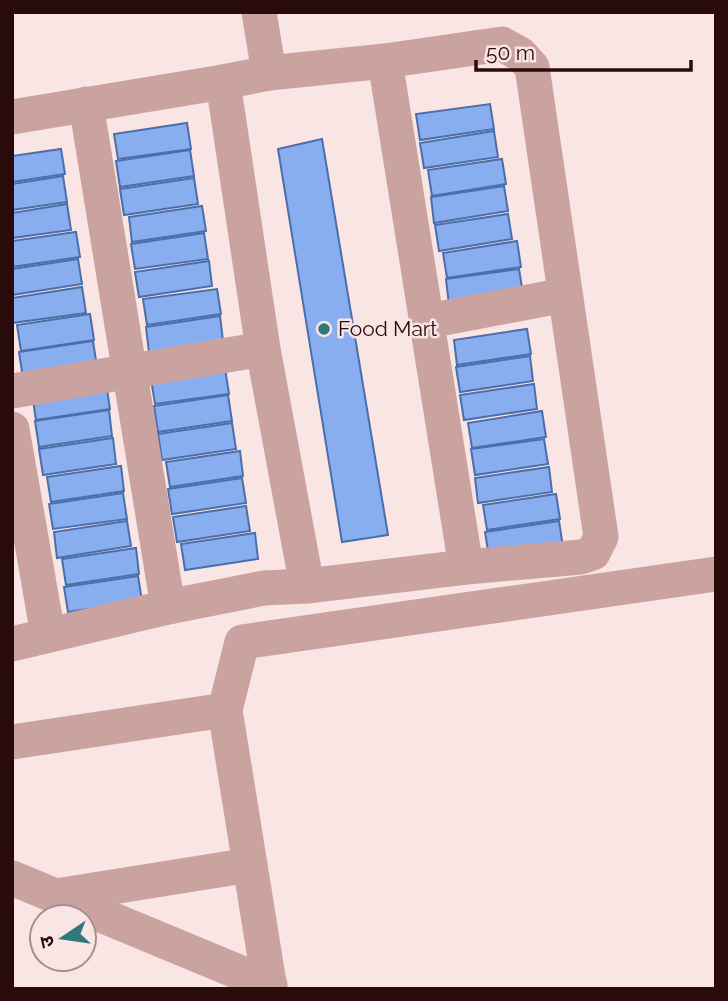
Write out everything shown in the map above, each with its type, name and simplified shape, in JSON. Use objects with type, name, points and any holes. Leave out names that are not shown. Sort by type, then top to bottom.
[{"type":"street","points":[[259,12],[269,73]]},
{"type":"street","points":[[12,117],[269,73],[385,61],[502,44],[520,54],[532,67],[601,537],[593,553],[581,558],[264,588],[168,607],[12,644]]},
{"type":"street","points":[[385,61],[466,567]]},
{"type":"street","points":[[223,82],[264,349],[307,586]]},
{"type":"street","points":[[86,104],[168,607]]},
{"type":"street","points":[[428,321],[565,295]]},
{"type":"street","points":[[12,391],[264,349]]},
{"type":"street","points":[[12,429],[48,635]]},
{"type":"street","points":[[270,987],[225,710],[242,642],[716,574]]},
{"type":"street","points":[[12,742],[225,710]]},
{"type":"street","points":[[56,896],[250,865]]},
{"type":"street","points":[[12,877],[270,987]]},
{"type":"building","points":[[490,104],[494,129],[420,140],[416,114]]},
{"type":"building","points":[[187,123],[191,149],[118,159],[114,134]]},
{"type":"building","points":[[494,131],[498,157],[424,168],[420,143]]},
{"type":"building","points":[[322,139],[388,535],[342,542],[278,149]]},
{"type":"building","points":[[61,149],[65,174],[12,182],[12,156]]},
{"type":"building","points":[[190,150],[194,176],[120,187],[116,161]]},
{"type":"building","points":[[502,159],[506,184],[432,196],[428,170]]},
{"type":"building","points":[[63,176],[67,202],[12,210],[12,184]]},
{"type":"building","points":[[194,178],[198,204],[124,215],[120,189]]},
{"type":"building","points":[[504,186],[508,211],[434,223],[431,197]]},
{"type":"building","points":[[67,204],[71,230],[12,238],[12,213]]},
{"type":"building","points":[[202,206],[206,231],[132,242],[129,217]]},
{"type":"building","points":[[508,214],[512,239],[439,251],[435,225]]},
{"type":"building","points":[[76,232],[80,257],[12,267],[12,241]]},
{"type":"building","points":[[204,233],[208,259],[135,269],[131,244]]},
{"type":"building","points":[[517,241],[521,267],[447,278],[443,253]]},
{"type":"building","points":[[78,259],[82,284],[12,295],[12,269]]},
{"type":"building","points":[[209,261],[212,286],[139,297],[135,272]]},
{"type":"building","points":[[519,269],[523,294],[449,305],[446,279]]},
{"type":"building","points":[[82,287],[86,313],[12,323],[12,298]]},
{"type":"building","points":[[217,289],[221,314],[147,325],[143,299]]},
{"type":"building","points":[[90,314],[94,340],[21,351],[17,325]]},
{"type":"building","points":[[220,316],[223,341],[149,352],[146,327]]},
{"type":"building","points":[[527,329],[531,354],[457,365],[454,340]]},
{"type":"building","points":[[93,341],[97,367],[23,378],[19,352]]},
{"type":"building","points":[[530,356],[533,381],[460,392],[456,367]]},
{"type":"building","points":[[225,368],[229,394],[155,404],[151,379]]},
{"type":"building","points":[[106,383],[110,409],[36,420],[32,394]]},
{"type":"building","points":[[534,384],[537,409],[464,420],[460,395]]},
{"type":"building","points":[[228,395],[232,421],[158,432],[154,406]]},
{"type":"building","points":[[109,410],[112,436],[39,447],[35,421]]},
{"type":"building","points":[[542,411],[546,437],[472,448],[468,423]]},
{"type":"building","points":[[232,423],[236,449],[162,460],[158,434]]},
{"type":"building","points":[[113,438],[116,464],[43,475],[39,449]]},
{"type":"building","points":[[544,439],[548,464],[475,475],[471,449]]},
{"type":"building","points":[[240,451],[243,476],[170,487],[166,462]]},
{"type":"building","points":[[121,466],[124,491],[51,502],[47,477]]},
{"type":"building","points":[[549,467],[552,492],[478,503],[475,478]]},
{"type":"building","points":[[242,478],[246,503],[172,514],[168,489]]},
{"type":"building","points":[[123,493],[127,519],[53,529],[49,504]]},
{"type":"building","points":[[556,494],[560,519],[487,530],[483,505]]},
{"type":"building","points":[[246,506],[250,531],[177,542],[173,517]]},
{"type":"building","points":[[127,521],[131,546],[57,558],[54,532]]},
{"type":"building","points":[[559,521],[563,547],[489,557],[485,532]]},
{"type":"building","points":[[255,533],[258,559],[185,570],[181,544]]},
{"type":"building","points":[[136,548],[139,574],[66,585],[62,559]]},
{"type":"building","points":[[138,576],[142,601],[68,612],[64,587]]},
{"type":"place","name":"Food Mart","points":[[324,329]]}]
